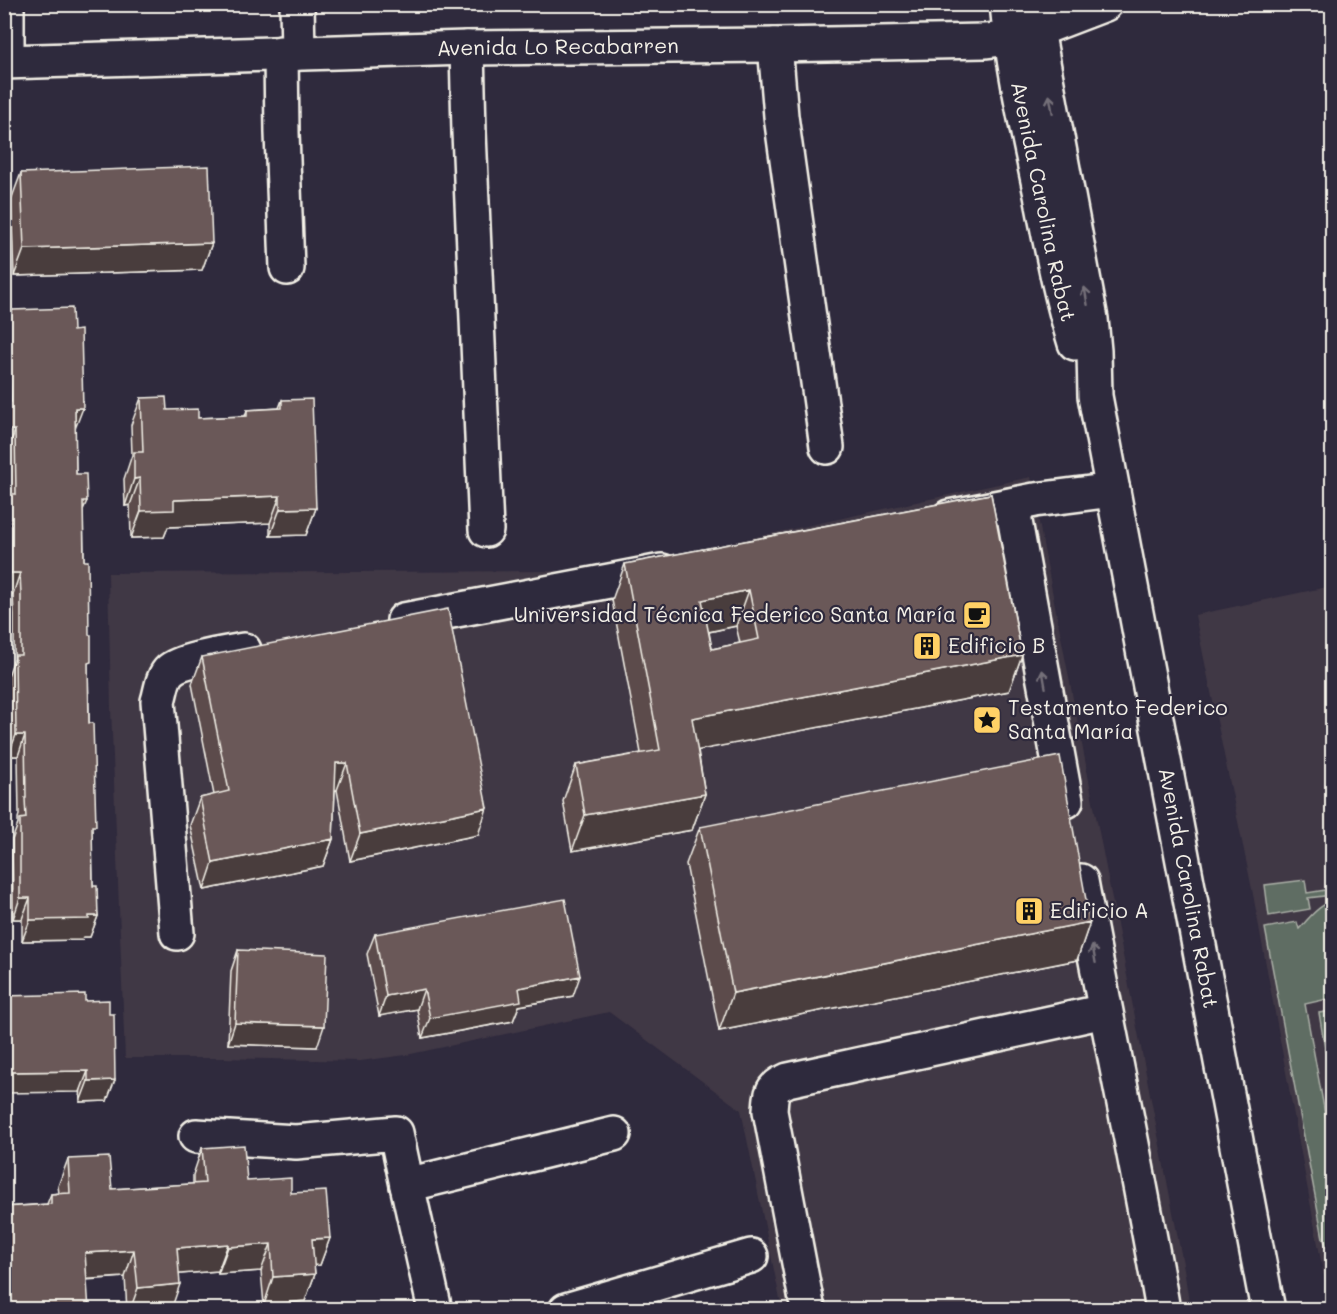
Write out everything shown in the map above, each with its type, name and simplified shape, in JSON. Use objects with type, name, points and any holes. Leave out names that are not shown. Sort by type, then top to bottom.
[{"type":"street","points":[[6,62],[7,4]]},
{"type":"street","points":[[287,268],[282,133],[289,53],[297,4]]},
{"type":"street","name":"Avenida Carolina Rabat","points":[[1007,4],[1028,24],[1027,130],[1068,321],[1095,396],[1268,1310]]},
{"type":"street","name":"Avenida Lo Recabarren","points":[[6,62],[467,48],[986,41],[1028,24],[1105,4]]},
{"type":"street","points":[[775,45],[781,116],[827,447]]},
{"type":"street","points":[[467,48],[486,530]]},
{"type":"street","points":[[919,523],[1035,500],[1113,490]]},
{"type":"street","points":[[1012,506],[1105,1011],[1163,1310]]},
{"type":"street","points":[[381,624],[685,567]]},
{"type":"street","points":[[177,933],[158,701],[163,683],[169,670],[185,663],[276,644]]},
{"type":"street","points":[[808,1310],[770,1111],[773,1089],[788,1080],[1105,1011]]},
{"type":"street","points":[[196,1136],[296,1143],[396,1133],[435,1310]]},
{"type":"street","points":[[407,1185],[614,1134]]},
{"type":"street","points":[[566,1310],[751,1256]]},
{"type":"shaded area","points":[[1031,477],[1190,1309],[782,1309],[741,1110],[609,1012],[406,1055],[360,1061],[125,1058],[108,573],[582,571],[623,566]]},
{"type":"shaded area","points":[[1332,586],[1332,1309],[1330,1309],[1252,889],[1195,615]]},
{"type":"green space","points":[[1305,880],[1307,893],[1332,889],[1332,895],[1308,898],[1310,909],[1269,916],[1265,885]]},
{"type":"green space","points":[[1332,901],[1332,998],[1305,1004],[1332,1152],[1332,1258],[1323,1238],[1265,928],[1297,922],[1299,929],[1318,909]]},
{"type":"green space","points":[[1332,1011],[1332,1091],[1319,1013]]},
{"type":"building","points":[[209,166],[212,243],[24,249],[21,173]]},
{"type":"building","points":[[72,308],[73,331],[81,330],[83,408],[75,408],[76,474],[86,474],[87,501],[83,501],[84,561],[88,561],[89,635],[91,635],[91,662],[88,663],[89,723],[93,723],[96,826],[92,826],[93,886],[97,886],[98,916],[89,916],[89,919],[30,920],[30,898],[20,898],[20,819],[26,818],[25,735],[16,735],[15,655],[21,655],[21,595],[20,573],[11,573],[10,494],[16,494],[15,430],[8,430],[7,402],[11,402],[9,341],[5,341],[4,314],[12,313],[12,310]]},
{"type":"building","points":[[166,397],[167,410],[198,409],[198,418],[247,416],[247,410],[282,408],[282,400],[312,399],[316,508],[280,509],[280,496],[174,500],[174,510],[141,511],[140,478],[134,479],[134,452],[143,452],[141,398]]},
{"type":"building","name":"Edificio B","points":[[991,494],[1022,655],[692,718],[705,794],[585,815],[576,765],[660,750],[625,564]],"holes":[[[749,590],[759,639],[712,649],[702,600]]]},
{"type":"building","points":[[448,609],[487,808],[360,834],[347,763],[336,763],[333,839],[213,863],[200,798],[229,791],[202,657]]},
{"type":"building","name":"Edificio A","points":[[1060,756],[1090,922],[733,993],[700,827]]},
{"type":"building","points":[[565,899],[580,976],[519,988],[521,1001],[430,1018],[424,989],[386,996],[375,934]]},
{"type":"building","points":[[238,950],[327,954],[324,1026],[235,1023]]},
{"type":"building","points":[[85,994],[85,1001],[109,1000],[109,1014],[114,1014],[115,1080],[88,1081],[88,1071],[4,1072],[4,996]]},
{"type":"building","points":[[244,1145],[247,1181],[291,1178],[291,1193],[326,1191],[330,1238],[312,1239],[315,1274],[273,1277],[271,1244],[228,1247],[228,1244],[177,1248],[180,1284],[138,1288],[134,1250],[85,1253],[89,1310],[4,1310],[4,1242],[7,1241],[4,1207],[51,1204],[51,1194],[70,1193],[68,1159],[109,1157],[112,1189],[205,1183],[202,1148]]},
{"type":"place","name":"Universidad Técnica Federico Santa María","points":[[977,615]]},
{"type":"place","name":"Edificio B","points":[[927,646]]},
{"type":"place","name":"Testamento Federico Santa María","points":[[987,720]]},
{"type":"place","name":"Edificio A","points":[[1029,911]]}]
